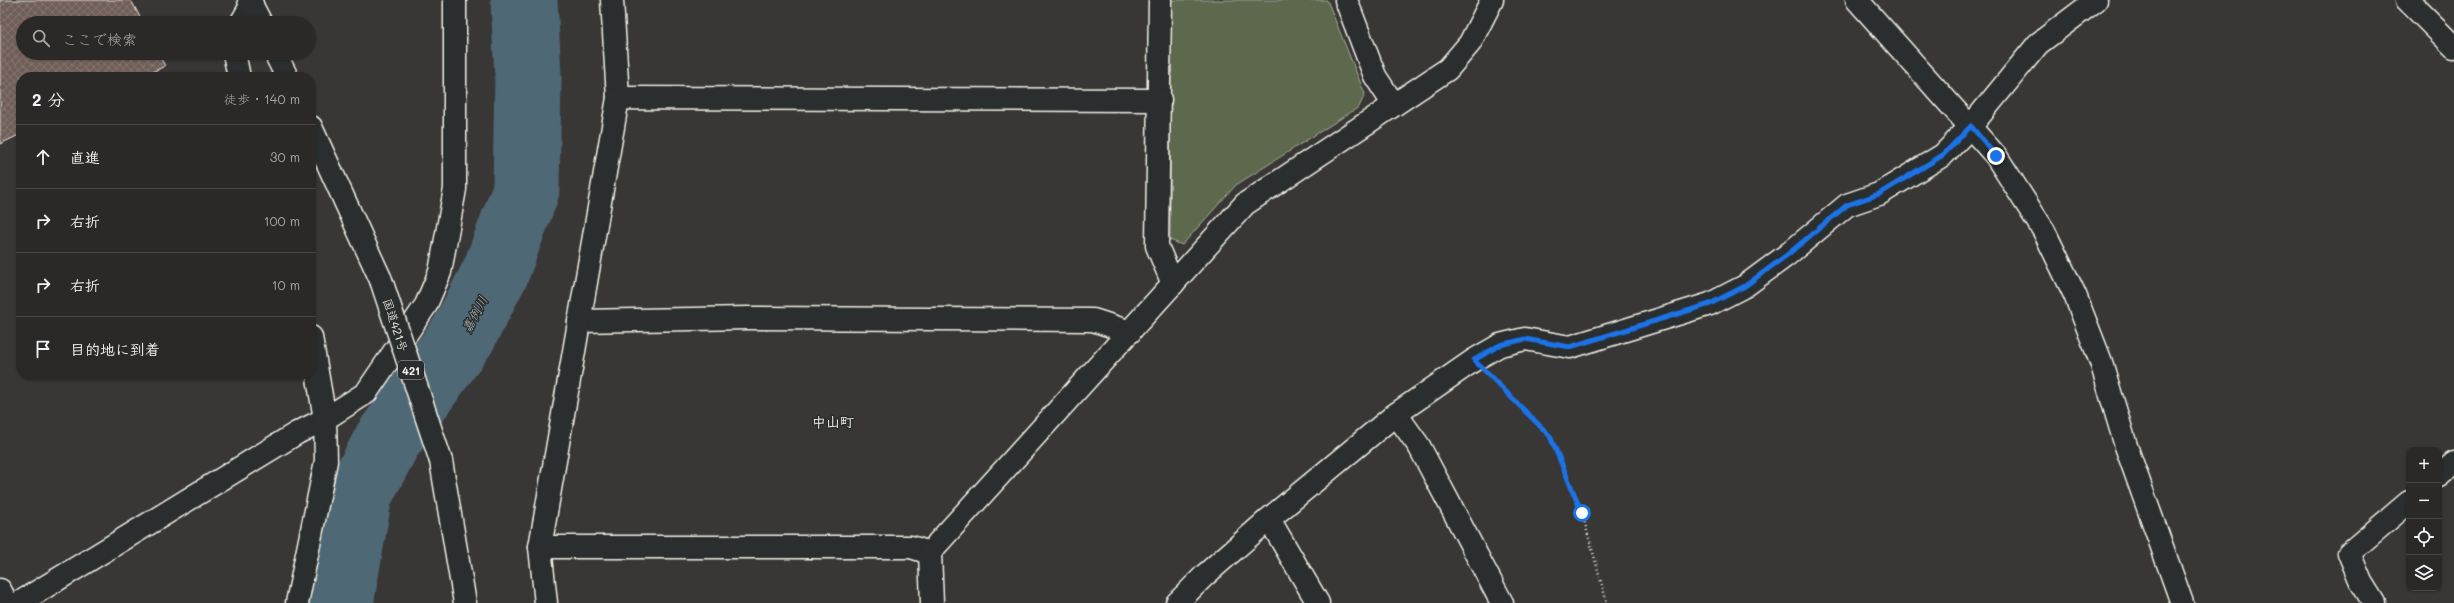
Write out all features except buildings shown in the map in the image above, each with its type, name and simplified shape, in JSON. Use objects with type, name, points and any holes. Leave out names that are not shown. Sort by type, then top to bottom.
[{"type":"main road","points":[[19,603],[297,433],[325,419],[366,393],[426,305],[440,272],[455,189],[455,0]]},
{"type":"main road","points":[[546,603],[540,547],[612,141],[618,98],[612,0]]},
{"type":"main road","points":[[1160,0],[1160,100],[1157,246],[1173,284]]},
{"type":"main road","points":[[1346,0],[1375,76],[1394,105]]},
{"type":"main road","points":[[932,603],[930,553],[1245,204],[1448,69],[1470,43],[1492,0]]},
{"type":"main road","points":[[1857,0],[1971,126],[1996,156],[2044,231],[2075,295],[2101,362],[2126,446],[2182,603]]},
{"type":"main road","points":[[1177,603],[1204,576],[1269,519],[1396,414],[1474,360],[1500,345],[1525,339],[1570,347],[1710,304],[1757,277],[1787,255],[1847,205],[1879,194],[1943,155],[1971,126],[2038,44],[2096,0]]},
{"type":"main road","points":[[2408,0],[2454,47]]},
{"type":"main road","points":[[235,60],[238,72]]},
{"type":"main road","points":[[278,60],[284,72]]},
{"type":"main road","points":[[618,98],[1160,100]]},
{"type":"main road","name":"国道421号","points":[[316,138],[382,280],[441,461],[465,603]]},
{"type":"main road","points":[[579,321],[750,318],[1093,320],[1130,332]]},
{"type":"main road","points":[[297,603],[326,461],[325,419],[316,366]]},
{"type":"main road","points":[[1396,414],[1419,446],[1502,603]]},
{"type":"main road","points":[[2442,473],[2454,463]]},
{"type":"main road","points":[[2374,603],[2361,582],[2349,553],[2406,505]]},
{"type":"main road","points":[[1269,519],[1318,603]]},
{"type":"main road","points":[[540,547],[911,547],[930,553]]},
{"type":"main road","points":[[0,590],[7,603]]},
{"type":"path","points":[[1474,360],[1550,436],[1582,513],[1607,603]]},
{"type":"green space","points":[[1171,0],[1327,0],[1365,94],[1359,107],[1236,185],[1182,245],[1170,240]]},
{"type":"waterway","name":"嘉例川","points":[[340,603],[359,494],[387,441],[463,335],[496,271],[526,190],[528,76],[524,0]]},
{"type":"district","name":"中山町","points":[[833,421]]},
{"type":"route","points":[[1582,513],[1550,436],[1474,360],[1500,345],[1525,339],[1570,347],[1710,304],[1745,286],[1787,255],[1830,217],[1847,205],[1879,194],[1943,155],[1971,126],[1996,156]]}]
